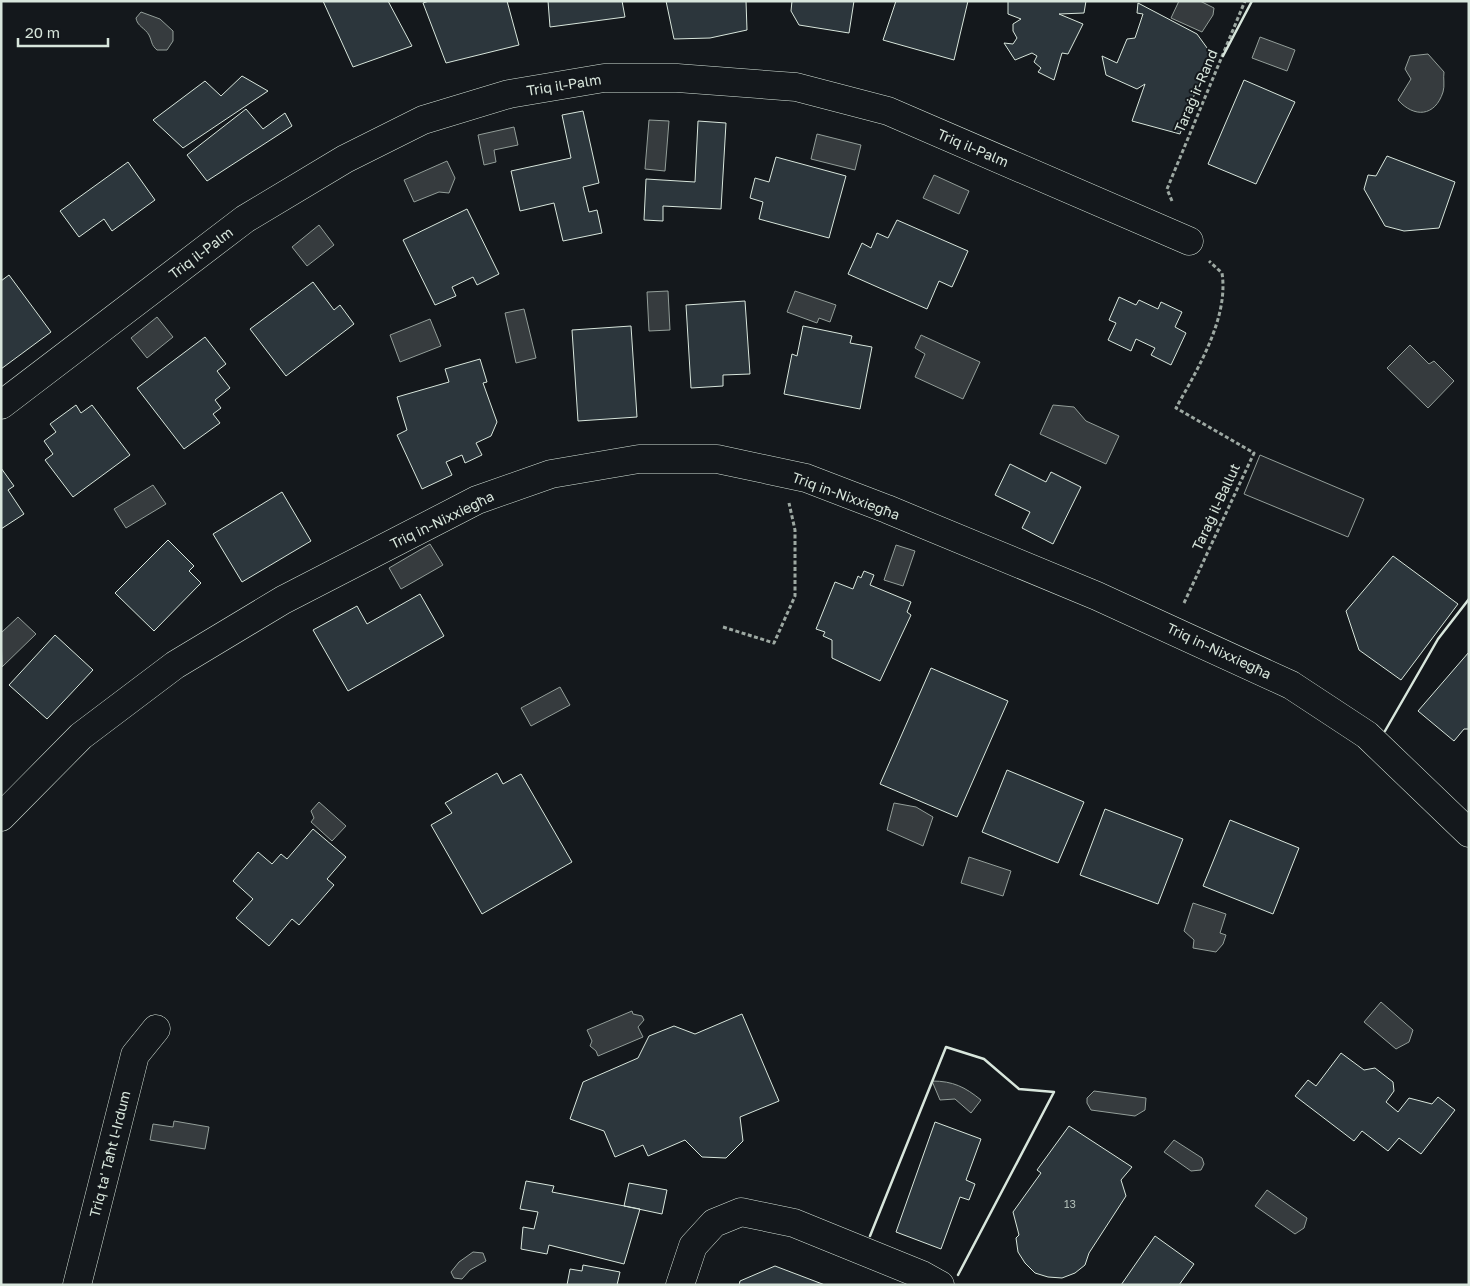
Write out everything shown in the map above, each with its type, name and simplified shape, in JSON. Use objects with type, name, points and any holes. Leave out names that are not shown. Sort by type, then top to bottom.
[{"type":"street","name":"Triq il-Palm","points":[[1,405],[245,219],[345,159],[423,120],[509,94],[604,78],[677,78],[796,87],[888,111],[1189,242]]},
{"type":"street","name":"Triq in-Nixxiegħa","points":[[1,817],[81,736],[175,665],[283,600],[477,500],[550,474],[639,459],[717,459],[806,478],[887,509],[1173,629],[1291,685],[1367,735],[1469,832]]},
{"type":"street","name":"Triq ta' Taħt l-Irdum","points":[[77,1285],[135,1056],[156,1029]]},
{"type":"street","points":[[680,1285],[694,1246],[714,1223],[742,1212],[794,1223],[922,1275],[940,1285]]},
{"type":"path","name":"Taraġ ir-Rand","points":[[1167,189],[1245,1]]},
{"type":"path","name":"Taraġ il-Ballut","points":[[1173,629],[1254,453],[1176,408],[1206,352],[1224,295]]},
{"type":"path","points":[[722,627],[774,644],[795,596],[795,530],[782,473]]},
{"type":"shaded area","points":[[1179,1],[1200,1],[1214,8],[1213,15],[1202,32],[1171,18]]},
{"type":"shaded area","points":[[141,12],[160,19],[173,31],[173,41],[167,50],[157,50],[149,35],[139,25],[136,18]]},
{"type":"shaded area","points":[[1260,37],[1295,50],[1287,71],[1252,58]]},
{"type":"shaded area","points":[[1428,54],[1444,72],[1444,90],[1435,106],[1424,112],[1417,112],[1404,106],[1398,100],[1411,79],[1405,69],[1410,56]]},
{"type":"shaded area","points":[[649,120],[669,121],[665,171],[645,169]]},
{"type":"shaded area","points":[[514,127],[518,145],[494,150],[496,162],[484,165],[478,135]]},
{"type":"shaded area","points":[[817,134],[861,145],[855,170],[811,159]]},
{"type":"shaded area","points":[[447,161],[455,178],[449,193],[439,192],[414,202],[404,180]]},
{"type":"shaded area","points":[[934,175],[969,191],[959,214],[923,198]]},
{"type":"shaded area","points":[[319,225],[334,245],[307,266],[292,247]]},
{"type":"shaded area","points":[[668,291],[670,330],[649,331],[647,292]]},
{"type":"shaded area","points":[[795,291],[836,305],[830,322],[819,318],[817,323],[787,312]]},
{"type":"shaded area","points":[[524,309],[536,358],[516,363],[505,313]]},
{"type":"shaded area","points":[[157,317],[173,337],[147,358],[131,338]]},
{"type":"shaded area","points":[[430,319],[441,346],[400,362],[390,335]]},
{"type":"shaded area","points":[[921,335],[980,362],[963,399],[915,377],[925,354],[915,348]]},
{"type":"shaded area","points":[[1410,345],[1429,364],[1434,361],[1454,381],[1428,408],[1387,368]]},
{"type":"shaded area","points":[[1053,405],[1074,407],[1086,421],[1119,436],[1106,464],[1040,434]]},
{"type":"shaded area","points":[[1260,455],[1364,499],[1348,537],[1244,494]]},
{"type":"shaded area","points":[[153,485],[166,504],[126,528],[114,509]]},
{"type":"shaded area","points":[[430,544],[443,565],[401,589],[389,568]]},
{"type":"shaded area","points":[[896,545],[915,551],[903,586],[884,580]]},
{"type":"shaded area","points":[[18,617],[36,634],[2,667],[1,633]]},
{"type":"shaded area","points":[[560,687],[570,705],[531,726],[521,708]]},
{"type":"shaded area","points":[[319,802],[346,826],[332,841],[311,822],[314,818],[311,811]]},
{"type":"shaded area","points":[[894,803],[916,807],[933,817],[923,846],[887,830]]},
{"type":"shaded area","points":[[969,857],[1011,871],[1003,896],[961,883]]},
{"type":"shaded area","points":[[1193,903],[1226,914],[1220,933],[1226,935],[1223,944],[1216,952],[1193,948],[1194,940],[1184,931]]},
{"type":"shaded area","points":[[1381,1002],[1413,1030],[1409,1042],[1396,1049],[1364,1022]]},
{"type":"shaded area","points":[[632,1011],[633,1014],[642,1016],[644,1020],[638,1027],[643,1037],[598,1056],[596,1051],[590,1046],[592,1041],[587,1030]]},
{"type":"shaded area","points":[[932,1081],[946,1082],[958,1086],[981,1100],[971,1113],[955,1099],[940,1100]]},
{"type":"shaded area","points":[[1094,1091],[1146,1098],[1145,1110],[1135,1116],[1091,1110],[1087,1103],[1087,1098]]},
{"type":"shaded area","points":[[174,1121],[209,1127],[205,1149],[150,1140],[153,1124],[173,1127]]},
{"type":"shaded area","points":[[1174,1140],[1202,1158],[1204,1164],[1201,1170],[1191,1171],[1164,1152]]},
{"type":"shaded area","points":[[1267,1190],[1307,1218],[1304,1228],[1295,1234],[1255,1206]]},
{"type":"shaded area","points":[[473,1252],[483,1253],[486,1261],[470,1270],[462,1279],[454,1278],[451,1272],[459,1262]]},
{"type":"building","points":[[323,1],[388,1],[412,46],[353,67]]},
{"type":"building","points":[[429,1],[507,1],[519,45],[446,63],[423,3]]},
{"type":"building","points":[[548,1],[622,1],[625,17],[550,27]]},
{"type":"building","points":[[666,1],[746,1],[747,30],[710,38],[674,39]]},
{"type":"building","points":[[792,1],[854,1],[849,33],[799,25],[791,11]]},
{"type":"building","points":[[896,1],[968,1],[954,60],[883,40]]},
{"type":"building","points":[[1008,1],[1086,1],[1084,13],[1059,14],[1083,24],[1068,54],[1062,53],[1054,80],[1038,72],[1041,68],[1034,62],[1037,56],[1032,53],[1015,60],[1004,43],[1013,44],[1017,38],[1013,31],[1013,24],[1021,19],[1008,14]]},
{"type":"building","points":[[1138,3],[1197,34],[1210,52],[1180,134],[1132,121],[1145,84],[1137,89],[1106,75],[1102,56],[1117,63],[1127,39],[1135,38],[1143,14],[1137,13]]},
{"type":"building","points":[[242,76],[268,91],[183,148],[153,120],[205,81],[221,96]]},
{"type":"building","points":[[1244,80],[1295,102],[1256,184],[1208,164]]},
{"type":"building","points":[[246,109],[263,129],[285,113],[292,126],[207,181],[187,155]]},
{"type":"building","points":[[583,111],[599,183],[583,187],[589,212],[597,210],[602,233],[563,241],[554,203],[520,211],[511,171],[571,158],[562,115]]},
{"type":"building","points":[[698,121],[726,123],[721,209],[663,206],[663,221],[644,220],[646,179],[695,182]]},
{"type":"building","points":[[1387,156],[1455,182],[1439,228],[1404,231],[1385,226],[1364,189],[1368,175],[1376,176]]},
{"type":"building","points":[[776,157],[846,176],[829,238],[759,219],[763,202],[750,198],[755,178],[769,182]]},
{"type":"building","points":[[128,162],[155,200],[112,231],[104,219],[79,237],[60,211]]},
{"type":"building","points":[[467,209],[499,274],[477,285],[473,277],[452,287],[456,296],[435,305],[403,240]]},
{"type":"building","points":[[897,220],[968,251],[952,287],[939,281],[927,309],[848,274],[862,243],[871,248],[877,233],[888,238]]},
{"type":"building","points":[[9,275],[51,332],[1,369],[1,281]]},
{"type":"building","points":[[313,282],[334,310],[340,305],[354,324],[286,376],[250,329]]},
{"type":"building","points":[[1119,297],[1136,305],[1139,300],[1158,309],[1161,302],[1182,312],[1175,327],[1186,333],[1171,365],[1151,355],[1155,348],[1136,339],[1131,351],[1108,340],[1116,323],[1109,320]]},
{"type":"building","points":[[745,301],[750,374],[723,375],[723,386],[691,388],[686,305]]},
{"type":"building","points":[[631,326],[637,417],[578,421],[572,330]]},
{"type":"building","points":[[803,326],[852,336],[850,343],[872,347],[860,409],[784,394],[792,354],[797,356]]},
{"type":"building","points":[[205,337],[226,364],[217,371],[230,388],[215,400],[221,408],[213,414],[220,423],[184,449],[137,388]]},
{"type":"building","points":[[480,359],[487,382],[483,383],[497,422],[491,436],[476,443],[482,455],[465,463],[462,455],[446,462],[452,475],[422,489],[397,435],[407,430],[397,397],[449,382],[445,369]]},
{"type":"building","points":[[76,405],[81,413],[92,405],[130,455],[73,497],[45,460],[53,454],[44,441],[56,432],[50,424]]},
{"type":"building","points":[[1010,464],[1046,482],[1051,472],[1081,487],[1053,544],[1022,528],[1030,512],[995,495]]},
{"type":"building","points":[[1,468],[14,486],[8,490],[24,514],[1,529]]},
{"type":"building","points":[[282,492],[311,541],[242,582],[213,534]]},
{"type":"building","points":[[168,540],[194,566],[189,571],[201,583],[154,631],[115,593]]},
{"type":"building","points":[[1393,556],[1458,604],[1401,680],[1359,650],[1346,611]]},
{"type":"building","points":[[864,571],[874,575],[870,585],[911,602],[907,612],[911,615],[880,681],[832,658],[832,640],[823,636],[825,632],[816,629],[835,582],[853,589],[858,576],[861,578]]},
{"type":"building","points":[[420,594],[444,636],[348,691],[313,630],[357,606],[367,624]]},
{"type":"building","points":[[55,635],[93,670],[47,719],[9,685]]},
{"type":"building","points":[[1469,652],[1469,729],[1464,729],[1454,741],[1418,711]]},
{"type":"building","points":[[931,668],[1008,701],[957,817],[880,784]]},
{"type":"building","points":[[1007,770],[1084,802],[1058,863],[982,832]]},
{"type":"building","points":[[497,773],[503,784],[521,774],[572,862],[482,914],[431,825],[452,813],[445,803]]},
{"type":"building","points":[[1105,809],[1183,839],[1158,904],[1080,875]]},
{"type":"building","points":[[1230,820],[1299,848],[1273,914],[1203,886]]},
{"type":"building","points":[[313,829],[346,857],[327,879],[334,885],[299,925],[292,919],[269,946],[236,918],[253,899],[233,881],[258,852],[272,864],[281,854],[287,859]]},
{"type":"building","points":[[742,1014],[779,1101],[740,1117],[743,1141],[726,1158],[702,1157],[685,1140],[648,1156],[643,1145],[615,1157],[604,1131],[570,1119],[583,1082],[638,1058],[649,1036],[674,1026],[695,1034]]},
{"type":"building","points":[[1341,1053],[1364,1070],[1375,1068],[1393,1082],[1394,1091],[1386,1102],[1398,1112],[1409,1098],[1432,1104],[1438,1097],[1455,1110],[1421,1154],[1399,1138],[1388,1151],[1362,1131],[1354,1141],[1295,1096],[1308,1080],[1316,1086]]},
{"type":"building","points":[[935,1122],[981,1139],[966,1180],[975,1184],[969,1200],[960,1197],[941,1249],[896,1232]]},
{"type":"building","points":[[1069,1126],[1132,1167],[1121,1180],[1126,1196],[1089,1253],[1085,1265],[1075,1273],[1062,1278],[1048,1277],[1035,1273],[1018,1252],[1016,1238],[1019,1235],[1013,1212],[1041,1173],[1037,1170]]},
{"type":"building","points":[[526,1181],[554,1186],[552,1192],[640,1209],[624,1264],[549,1245],[547,1254],[521,1249],[523,1227],[534,1229],[538,1212],[520,1209]]},
{"type":"building","points":[[629,1183],[667,1190],[662,1214],[624,1206]]},
{"type":"building","points":[[1155,1236],[1194,1264],[1179,1285],[1121,1285]]},
{"type":"building","points":[[583,1265],[620,1272],[617,1285],[567,1285],[570,1269],[582,1271]]},
{"type":"building","points":[[775,1266],[825,1285],[739,1285],[740,1281]]},
{"type":"wall","points":[[1223,56],[1252,1]]},
{"type":"wall","points":[[1385,731],[1438,639],[1469,599]]},
{"type":"wall","points":[[870,1236],[946,1047],[984,1059],[1019,1089],[1054,1092],[958,1275]]}]
